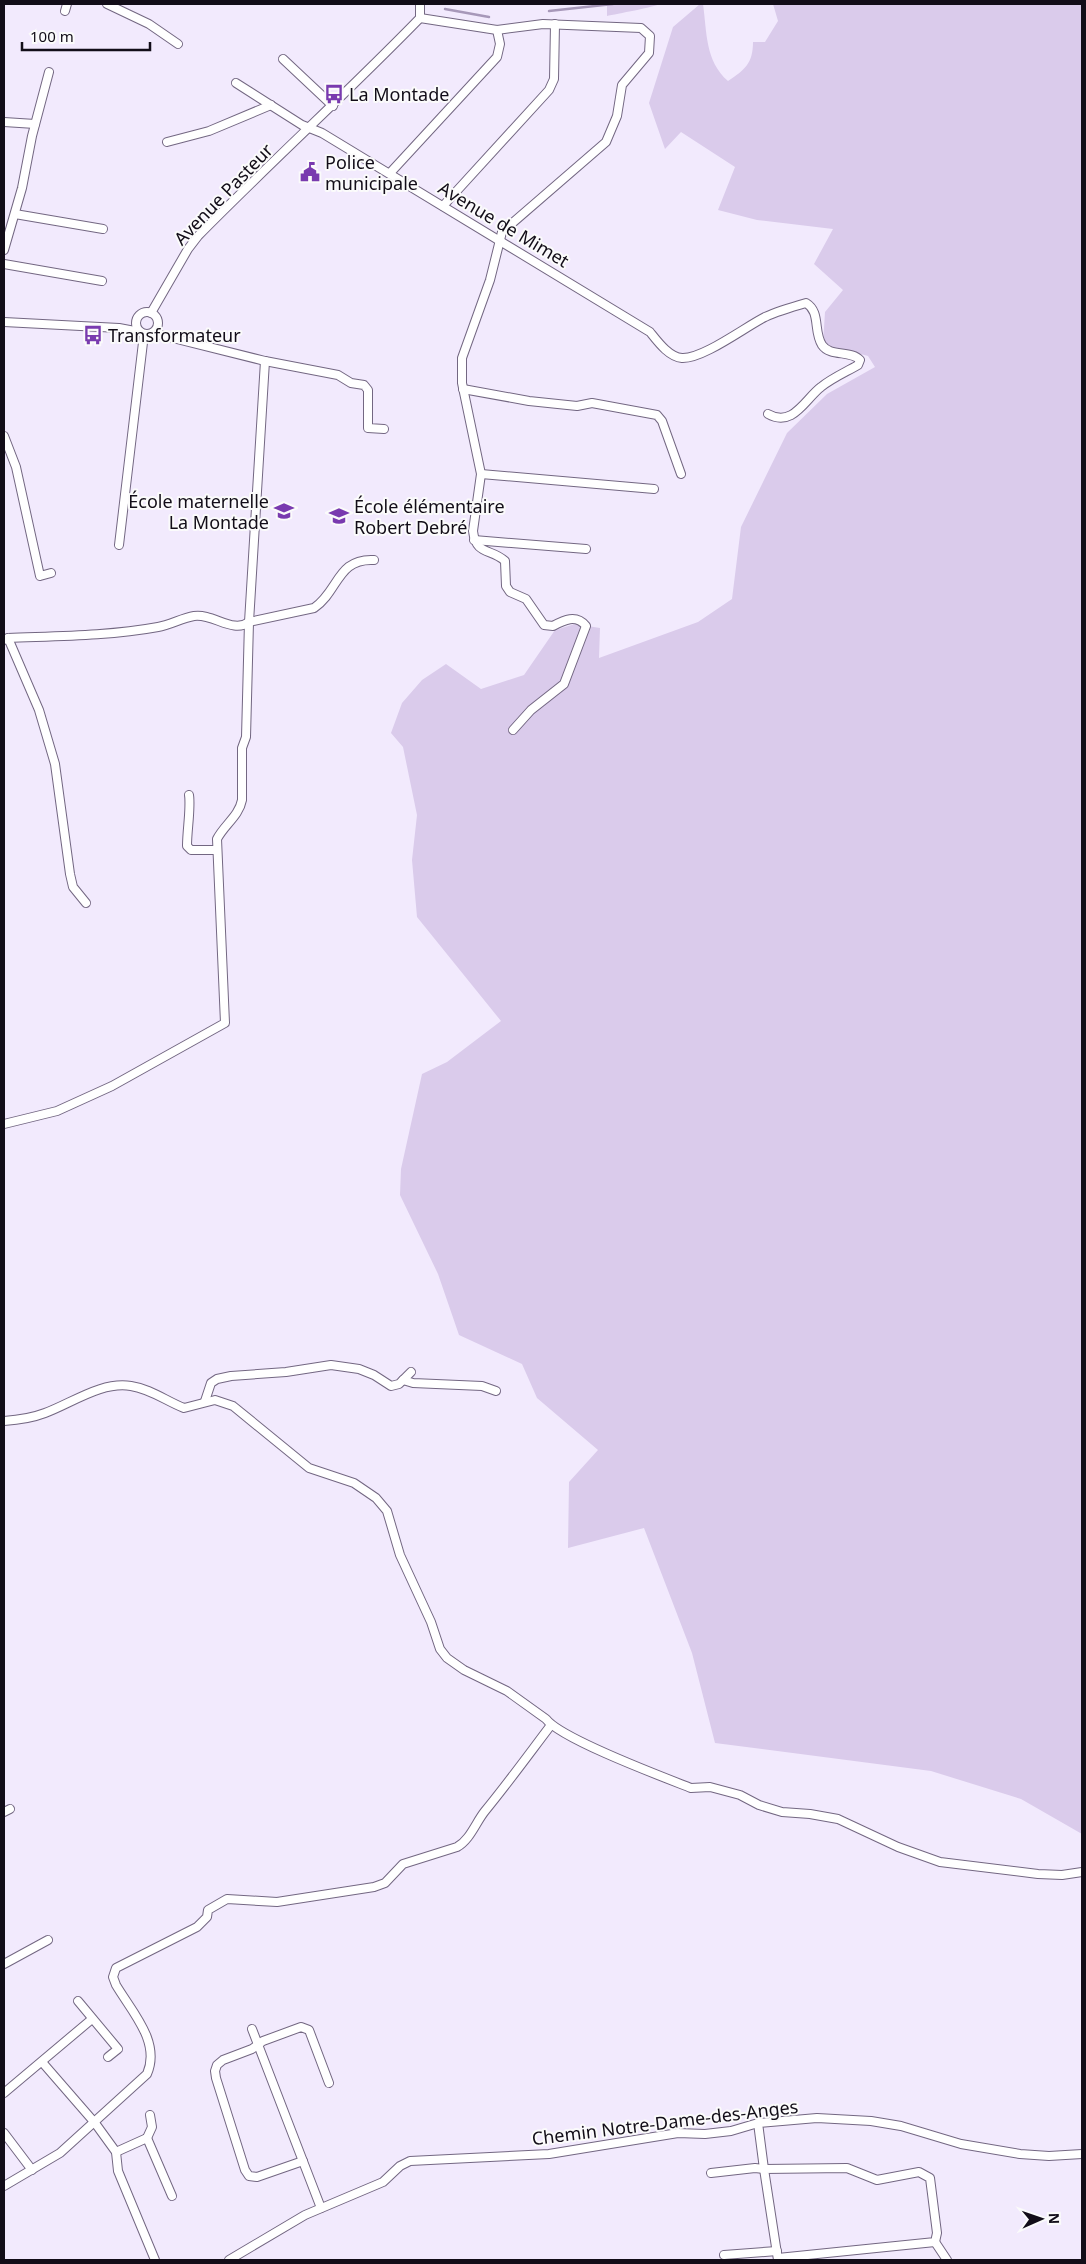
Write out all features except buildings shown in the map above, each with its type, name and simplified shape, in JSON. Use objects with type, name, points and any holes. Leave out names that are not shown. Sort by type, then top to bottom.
[{"type":"street","points":[[107,4],[149,24],[178,44]]},
{"type":"street","points":[[420,4],[420,18],[497,30],[555,24],[645,29],[650,36],[649,53],[622,85],[615,122],[606,142],[502,232],[490,280],[462,358],[464,389],[481,474],[473,531],[474,540],[480,549],[500,556],[505,561],[506,586],[510,592],[526,599],[544,625],[553,626],[566,619],[574,619],[582,621],[586,626],[574,653],[564,684],[531,710],[513,730]]},
{"type":"street","name":"Avenue Pasteur","points":[[151,313],[188,249],[198,236],[333,106],[420,18]]},
{"type":"street","points":[[443,206],[549,90],[554,79],[555,24]]},
{"type":"street","points":[[390,173],[497,57],[500,44],[497,30]]},
{"type":"street","points":[[283,59],[333,106]]},
{"type":"street","points":[[4,247],[15,214],[35,124],[49,72]]},
{"type":"street","name":"Avenue de Mimet","points":[[236,82],[309,129],[322,133],[390,173],[650,332],[658,343],[675,357],[684,358],[699,355],[768,316],[806,303],[812,306],[819,339],[823,347],[829,351],[856,356],[860,360],[858,365],[820,387],[797,412],[775,418],[768,414]]},
{"type":"street","points":[[167,142],[209,131],[271,105]]},
{"type":"street","points":[[4,122],[35,124]]},
{"type":"street","points":[[15,214],[103,229]]},
{"type":"street","points":[[4,264],[102,281]]},
{"type":"street","points":[[119,328],[136,320],[140,314],[151,313],[156,317],[166,336]]},
{"type":"street","points":[[136,320],[136,327],[142,333]]},
{"type":"street","points":[[4,322],[119,328],[142,333],[153,333],[265,361],[338,375],[351,383],[367,387],[368,428],[384,429]]},
{"type":"street","points":[[153,333],[158,323]]},
{"type":"street","points":[[119,545],[142,333]]},
{"type":"street","points":[[4,1124],[57,1111],[112,1086],[225,1023],[217,839],[240,808],[242,800],[242,748],[246,737],[248,622],[265,361]]},
{"type":"street","points":[[464,389],[529,401],[577,406],[592,403],[658,415],[662,421],[681,474]]},
{"type":"street","points":[[4,436],[16,467],[40,576],[51,573]]},
{"type":"street","points":[[481,474],[654,489]]},
{"type":"street","points":[[474,540],[586,549]]},
{"type":"street","points":[[86,903],[73,887],[55,764],[39,710],[6,639],[82,636],[119,632],[157,627],[195,616],[216,618],[236,627],[244,626],[248,622],[314,608],[320,604],[346,568],[362,559],[374,560]]},
{"type":"street","points":[[189,794],[187,846],[191,850],[218,850]]},
{"type":"street","points":[[205,1401],[208,1388],[217,1379],[331,1365],[358,1368],[374,1375],[391,1386],[399,1384],[411,1372]]},
{"type":"street","points":[[403,1380],[413,1383],[482,1386],[496,1391]]},
{"type":"street","points":[[4,1422],[44,1414],[104,1388],[116,1385],[134,1386],[184,1408],[205,1401],[215,1400],[233,1406],[309,1468],[354,1483],[376,1498],[387,1511],[400,1555],[431,1622],[440,1649],[453,1662],[507,1691],[546,1719],[550,1725],[579,1740],[692,1788],[710,1787],[740,1795],[759,1805],[782,1812],[838,1819],[898,1847],[940,1862],[1038,1874],[1062,1875],[1082,1872]]},
{"type":"street","points":[[4,2186],[60,2153],[147,2074],[152,2062],[150,2040],[113,1977],[116,1968],[197,1927],[207,1917],[208,1910],[228,1899],[277,1902],[374,1887],[385,1883],[403,1864],[464,1844],[484,1812],[508,1785],[550,1725]]},
{"type":"street","points":[[4,1964],[48,1940]]},
{"type":"street","points":[[78,2001],[118,2049],[108,2057]]},
{"type":"street","points":[[4,2093],[92,2018]]},
{"type":"street","points":[[303,2161],[257,2177],[249,2176],[245,2170],[215,2071],[217,2065],[223,2060],[264,2041],[301,2027],[309,2030],[329,2083]]},
{"type":"street","points":[[252,2029],[321,2208]]},
{"type":"street","points":[[42,2062],[95,2123],[116,2152],[118,2171],[155,2260]]},
{"type":"street","points":[[116,2152],[147,2138],[152,2127],[150,2115]]},
{"type":"street","name":"Chemin Notre-Dame-des-Anges","points":[[230,2260],[290,2223],[383,2182],[400,2166],[410,2161],[549,2154],[678,2133],[705,2134],[731,2131],[758,2123],[817,2118],[855,2120],[901,2126],[961,2144],[1020,2154],[1048,2156],[1082,2154]]},
{"type":"street","points":[[758,2123],[778,2257]]},
{"type":"street","points":[[4,2133],[32,2170]]},
{"type":"street","points":[[147,2138],[172,2196]]},
{"type":"street","points":[[711,2174],[755,2168],[847,2168],[877,2180],[919,2172],[930,2178],[932,2183],[938,2233],[935,2242]]},
{"type":"street","points":[[724,2255],[778,2257],[935,2242]]},
{"type":"street","points":[[935,2242],[947,2260]]},
{"type":"shaded area","points":[[607,4],[660,4],[607,16]]},
{"type":"shaded area","points":[[700,4],[703,4],[708,46],[711,55],[720,73],[728,81],[750,61],[753,42],[765,42],[778,21],[773,4],[1082,4],[1082,1834],[1021,1799],[931,1771],[715,1743],[692,1653],[644,1528],[568,1548],[569,1482],[598,1450],[537,1398],[522,1364],[459,1335],[438,1274],[400,1195],[401,1169],[422,1074],[447,1062],[501,1021],[417,917],[412,860],[417,815],[403,747],[391,733],[402,703],[422,680],[446,664],[481,689],[524,675],[555,630],[575,624],[600,628],[599,658],[698,622],[732,599],[741,527],[787,433],[827,394],[875,367],[868,356],[823,344],[825,312],[843,290],[814,264],[833,229],[757,220],[718,210],[735,167],[681,132],[665,149],[649,103],[673,27]]},
{"type":"waterway","points":[[549,11],[613,4]]},
{"type":"waterway","points":[[445,9],[489,17]]},
{"type":"place","name":"La Montade","points":[[334,94]]},
{"type":"place","name":"Police municipale","points":[[310,172]]},
{"type":"place","name":"Transformateur","points":[[93,335]]},
{"type":"place","name":"École maternelle La Montade","points":[[284,511]]},
{"type":"place","name":"École élémentaire Robert Debré","points":[[339,516]]}]
